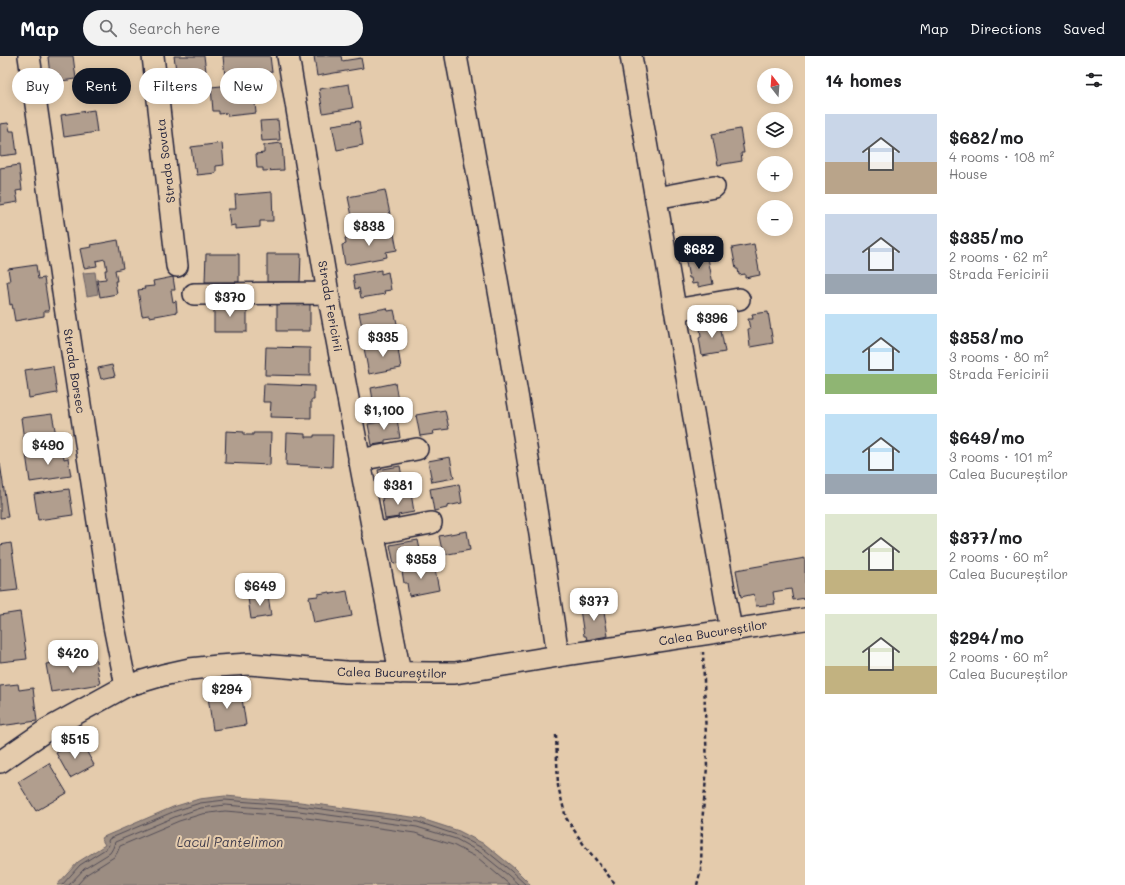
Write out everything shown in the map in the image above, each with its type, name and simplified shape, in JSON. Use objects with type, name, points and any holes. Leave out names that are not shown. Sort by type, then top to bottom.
[{"type":"street","name":"Strada Borsec","points":[[29,56],[66,313],[120,662],[126,686]]},
{"type":"street","name":"Strada Sovata","points":[[153,56],[177,266]]},
{"type":"street","name":"Strada Fericirii","points":[[288,56],[328,293],[400,673]]},
{"type":"street","points":[[456,56],[524,430],[558,656]]},
{"type":"street","points":[[631,56],[731,630]]},
{"type":"street","points":[[656,198],[714,187]]},
{"type":"street","points":[[194,294],[328,293]]},
{"type":"street","points":[[675,310],[738,299]]},
{"type":"street","points":[[359,460],[417,449]]},
{"type":"street","points":[[373,534],[431,523]]},
{"type":"street","name":"Calea Bucureștilor","points":[[0,762],[48,728],[126,686],[190,669],[249,664],[346,672],[455,673],[805,618]]},
{"type":"path","points":[[697,885],[701,870],[702,823],[707,767],[702,634]]},
{"type":"path","points":[[556,735],[558,786],[566,818],[584,845],[616,885]]},
{"type":"water","points":[[95,272],[98,294],[87,296],[83,273]]},
{"type":"water","name":"Lacul Pantelimon","points":[[225,796],[300,802],[419,818],[459,831],[486,845],[514,868],[531,885],[57,885],[78,862],[105,845],[101,838],[173,807],[199,799]]},
{"type":"building","points":[[73,56],[75,68],[72,68],[72,80],[64,81],[64,68],[49,68],[48,57]]},
{"type":"building","points":[[174,56],[204,56],[206,68],[176,68]]},
{"type":"building","points":[[223,56],[270,56],[272,68],[224,68]]},
{"type":"building","points":[[314,56],[341,56],[342,61],[361,58],[363,68],[317,76]]},
{"type":"building","points":[[349,84],[353,108],[323,113],[319,89]]},
{"type":"building","points":[[220,86],[220,104],[255,104],[256,113],[228,116],[227,113],[219,114],[219,111],[213,111],[212,87]]},
{"type":"building","points":[[94,110],[97,132],[64,137],[61,115]]},
{"type":"building","points":[[278,120],[280,140],[262,141],[260,121]]},
{"type":"building","points":[[359,121],[363,145],[337,150],[332,125]]},
{"type":"building","points":[[8,123],[10,131],[14,131],[17,154],[0,156],[0,124]]},
{"type":"building","points":[[740,129],[744,153],[741,153],[742,161],[718,165],[712,134]]},
{"type":"building","points":[[222,143],[224,165],[216,166],[216,173],[197,175],[196,168],[194,168],[191,147]]},
{"type":"building","points":[[282,143],[284,170],[263,171],[263,168],[257,168],[256,154],[264,153],[264,145]]},
{"type":"building","points":[[19,165],[22,190],[16,191],[18,202],[0,205],[0,168]]},
{"type":"building","points":[[385,190],[390,214],[353,221],[348,197]]},
{"type":"building","points":[[272,192],[273,221],[260,221],[260,227],[235,229],[235,225],[230,226],[228,209],[236,209],[235,195]]},
{"type":"building","points":[[393,229],[397,250],[386,252],[387,257],[345,265],[342,245],[346,244],[345,238]]},
{"type":"building","points":[[118,240],[123,268],[115,270],[117,294],[100,297],[97,280],[106,279],[105,270],[107,270],[105,259],[96,261],[97,266],[84,268],[80,249],[92,247],[91,245]]},
{"type":"building","points":[[754,244],[760,275],[745,278],[745,274],[739,275],[738,269],[736,269],[732,248]]},
{"type":"building","points":[[707,253],[713,284],[698,287],[698,283],[692,284],[691,278],[689,278],[685,257]]},
{"type":"building","points":[[206,254],[239,254],[239,282],[205,282]]},
{"type":"building","points":[[267,254],[301,254],[300,282],[267,282]]},
{"type":"building","points":[[36,265],[38,279],[44,278],[49,311],[44,311],[44,316],[15,321],[12,304],[10,305],[7,281],[10,281],[8,269]]},
{"type":"building","points":[[381,270],[381,274],[388,272],[391,290],[384,291],[385,294],[361,298],[359,288],[355,289],[353,275]]},
{"type":"building","points":[[173,277],[175,290],[171,290],[173,302],[176,301],[177,312],[150,317],[149,315],[142,316],[138,290],[145,289],[144,287],[154,286],[153,281]]},
{"type":"building","points":[[277,302],[310,303],[310,331],[277,331]]},
{"type":"building","points":[[214,304],[247,304],[247,332],[214,332]]},
{"type":"building","points":[[387,308],[388,311],[394,310],[398,328],[368,336],[366,326],[362,327],[359,313]]},
{"type":"building","points":[[768,312],[773,343],[750,347],[748,329],[750,329],[748,319],[753,319],[752,314]]},
{"type":"building","points":[[719,320],[725,352],[702,356],[699,338],[701,337],[700,328],[705,327],[704,323]]},
{"type":"building","points":[[397,342],[401,368],[369,374],[364,348]]},
{"type":"building","points":[[266,347],[310,348],[310,376],[265,375]]},
{"type":"building","points":[[112,365],[115,376],[101,379],[98,368]]},
{"type":"building","points":[[53,366],[57,393],[29,398],[25,370]]},
{"type":"building","points":[[395,383],[399,406],[373,410],[371,388]]},
{"type":"building","points":[[264,384],[314,386],[314,400],[311,400],[311,418],[270,417],[271,402],[263,402]]},
{"type":"building","points":[[445,410],[449,429],[433,431],[434,434],[420,436],[416,415]]},
{"type":"building","points":[[52,414],[56,435],[24,440],[21,418]]},
{"type":"building","points":[[397,419],[400,438],[385,440],[385,443],[372,445],[368,424]]},
{"type":"building","points":[[226,431],[244,432],[244,435],[253,435],[253,433],[271,433],[270,465],[225,463]]},
{"type":"building","points":[[287,433],[305,434],[305,437],[314,437],[314,435],[333,435],[332,467],[286,465]]},
{"type":"building","points":[[63,449],[64,459],[68,458],[71,476],[30,482],[26,454]]},
{"type":"building","points":[[450,457],[454,478],[432,482],[428,461]]},
{"type":"building","points":[[0,463],[8,517],[0,518]]},
{"type":"building","points":[[400,466],[404,487],[382,491],[378,470]]},
{"type":"building","points":[[459,484],[462,503],[447,506],[447,508],[434,511],[430,489]]},
{"type":"building","points":[[69,489],[73,515],[38,520],[34,494]]},
{"type":"building","points":[[411,493],[414,512],[398,515],[399,517],[385,519],[382,498]]},
{"type":"building","points":[[467,531],[470,550],[443,555],[439,536]]},
{"type":"building","points":[[418,540],[422,559],[394,564],[390,545]]},
{"type":"building","points":[[11,543],[18,590],[0,592],[0,545]]},
{"type":"building","points":[[805,558],[805,598],[793,600],[791,589],[773,592],[775,604],[756,606],[754,594],[741,597],[736,570]]},
{"type":"building","points":[[434,564],[439,590],[409,596],[407,583],[404,583],[402,571]]},
{"type":"building","points":[[347,591],[352,616],[314,623],[309,597],[330,592],[331,594]]},
{"type":"building","points":[[268,595],[271,616],[251,619],[248,598]]},
{"type":"building","points":[[603,605],[608,636],[587,640],[586,636],[584,636],[580,609]]},
{"type":"building","points":[[20,612],[27,659],[0,662],[0,615]]},
{"type":"building","points":[[95,656],[100,684],[51,692],[46,664]]},
{"type":"building","points":[[18,684],[19,690],[33,688],[37,721],[0,726],[0,686]]},
{"type":"building","points":[[230,689],[231,694],[241,692],[246,725],[213,730],[208,697],[218,695],[218,691]]},
{"type":"building","points":[[82,743],[94,765],[70,778],[56,753],[66,748],[68,752]]},
{"type":"building","points":[[49,763],[67,793],[36,811],[18,782]]}]
